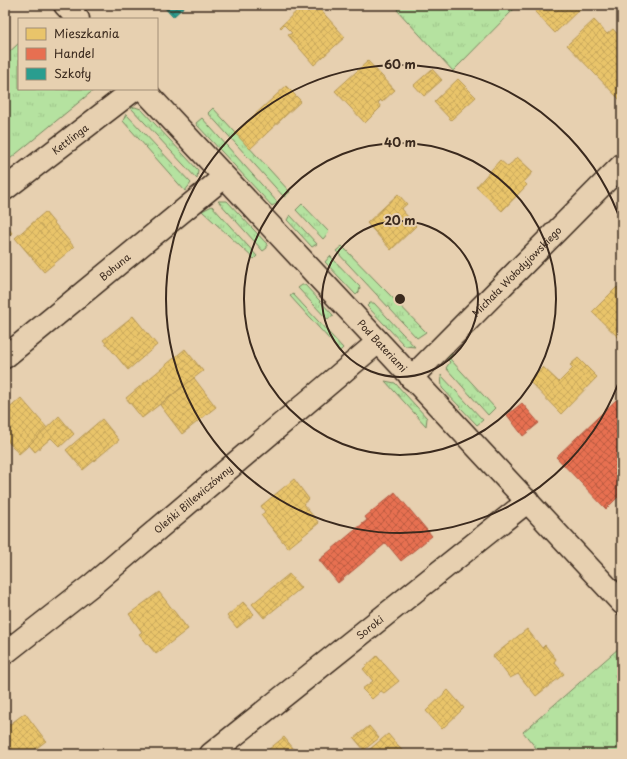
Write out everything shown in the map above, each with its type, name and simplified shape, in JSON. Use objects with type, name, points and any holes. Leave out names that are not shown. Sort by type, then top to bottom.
[{"type":"street","points":[[65,5],[77,18]]},
{"type":"street","name":"Kettlinga","points":[[5,189],[134,90]]},
{"type":"street","name":"Pod Bateriami","points":[[144,90],[622,603]]},
{"type":"street","name":"Michała Wołodyjowskiego","points":[[411,378],[622,165]]},
{"type":"street","name":"Bohuna","points":[[5,357],[224,177]]},
{"type":"street","name":"Oleńki Billewiczówny","points":[[5,653],[93,584],[378,342]]},
{"type":"street","name":"Soroki","points":[[211,754],[528,501]]},
{"type":"green space","points":[[401,5],[518,5],[453,71],[397,10]]},
{"type":"green space","points":[[18,44],[18,90],[94,90],[5,163],[5,56]]},
{"type":"green space","points":[[135,107],[141,109],[198,170],[197,179],[131,108]]},
{"type":"green space","points":[[213,108],[290,192],[284,197],[208,113]]},
{"type":"green space","points":[[126,114],[191,183],[185,191],[123,121]]},
{"type":"green space","points":[[202,118],[278,203],[272,206],[197,125],[196,123]]},
{"type":"green space","points":[[218,201],[227,201],[267,244],[267,248],[263,251]]},
{"type":"green space","points":[[302,204],[329,232],[323,239],[296,210]]},
{"type":"green space","points":[[212,206],[257,256],[254,259],[202,211]]},
{"type":"green space","points":[[290,215],[317,244],[312,247],[287,220]]},
{"type":"green space","points":[[342,246],[426,332],[417,338],[336,251]]},
{"type":"green space","points":[[330,256],[360,287],[359,292],[356,295],[325,262]]},
{"type":"green space","points":[[305,285],[334,316],[327,319],[298,288]]},
{"type":"green space","points":[[293,294],[343,348],[340,351],[290,296]]},
{"type":"green space","points":[[370,303],[374,303],[415,347],[405,346],[367,306]]},
{"type":"green space","points":[[448,350],[453,355],[450,359],[495,408],[488,415],[446,368],[450,362],[444,356]]},
{"type":"green space","points":[[441,375],[483,420],[477,425],[442,388]]},
{"type":"green space","points":[[385,381],[395,383],[427,418],[426,426]]},
{"type":"green space","points":[[619,648],[622,652],[622,754],[541,754],[523,732]]},
{"type":"building: Mieszkania","points":[[303,5],[316,5],[345,37],[314,65],[288,35],[292,33],[284,25],[281,28],[280,27]]},
{"type":"building: Mieszkania","points":[[541,5],[584,5],[555,33],[535,12]]},
{"type":"building: Mieszkania","points":[[594,20],[607,34],[613,29],[622,39],[622,102],[567,45]]},
{"type":"building: Mieszkania","points":[[368,61],[395,90],[382,102],[381,100],[378,103],[381,107],[365,123],[335,91]]},
{"type":"building: Mieszkania","points":[[432,69],[442,80],[424,96],[414,85]]},
{"type":"building: Mieszkania","points":[[458,79],[476,97],[451,120],[434,102]]},
{"type":"building: Mieszkania","points":[[286,86],[301,101],[250,149],[235,133]]},
{"type":"building: Mieszkania","points":[[517,157],[533,172],[524,182],[527,185],[502,211],[476,187],[500,160],[508,167]]},
{"type":"building: Mieszkania","points":[[398,194],[407,204],[401,209],[416,226],[391,250],[367,223]]},
{"type":"building: Mieszkania","points":[[45,212],[74,247],[44,272],[15,238]]},
{"type":"building: Mieszkania","points":[[5,224],[12,233],[5,239]]},
{"type":"building: Mieszkania","points":[[617,287],[622,292],[621,340],[592,312]]},
{"type":"building: Mieszkania","points":[[133,316],[157,345],[128,370],[103,340]]},
{"type":"building: Mieszkania","points":[[185,349],[203,371],[142,418],[126,398]]},
{"type":"building: Mieszkania","points":[[578,358],[597,377],[561,414],[529,381],[543,367],[559,382],[573,368],[570,365]]},
{"type":"building: Mieszkania","points":[[194,378],[216,407],[182,434],[160,405]]},
{"type":"building: Mieszkania","points":[[21,398],[48,429],[19,454],[5,438],[5,412]]},
{"type":"building: Mieszkania","points":[[59,416],[74,434],[60,447],[51,438],[35,452],[29,445]]},
{"type":"building: Mieszkania","points":[[102,419],[119,440],[83,470],[66,450]]},
{"type":"building: Mieszkania","points":[[294,479],[309,499],[303,504],[319,523],[288,548],[261,515],[265,512],[261,506]]},
{"type":"building: Mieszkania","points":[[289,574],[301,588],[264,618],[252,604]]},
{"type":"building: Mieszkania","points":[[159,592],[188,629],[156,654],[139,634],[142,632],[129,614]]},
{"type":"building: Mieszkania","points":[[243,602],[254,614],[237,628],[227,616]]},
{"type":"building: Mieszkania","points":[[527,629],[542,648],[545,645],[556,659],[554,662],[564,674],[536,696],[518,674],[510,678],[493,656]]},
{"type":"building: Mieszkania","points":[[377,656],[399,681],[384,693],[381,691],[372,699],[362,689],[373,681],[363,669]]},
{"type":"building: Mieszkania","points":[[448,690],[464,708],[442,729],[426,711]]},
{"type":"building: Mieszkania","points":[[25,713],[46,741],[29,754],[7,754],[5,752],[5,728]]},
{"type":"building: Mieszkania","points":[[369,726],[379,738],[364,750],[354,738]]},
{"type":"building: Mieszkania","points":[[388,734],[405,754],[364,754]]},
{"type":"building: Mieszkania","points":[[284,737],[298,754],[263,754]]},
{"type":"building: Handel","points":[[616,400],[622,406],[622,493],[606,509],[556,457]]},
{"type":"building: Handel","points":[[522,403],[539,423],[523,436],[507,415]]},
{"type":"building: Handel","points":[[395,492],[432,536],[401,561],[386,543],[338,583],[319,560],[367,520],[365,517]]},
{"type":"building: Szkoły","points":[[162,5],[186,5],[173,17]]}]
